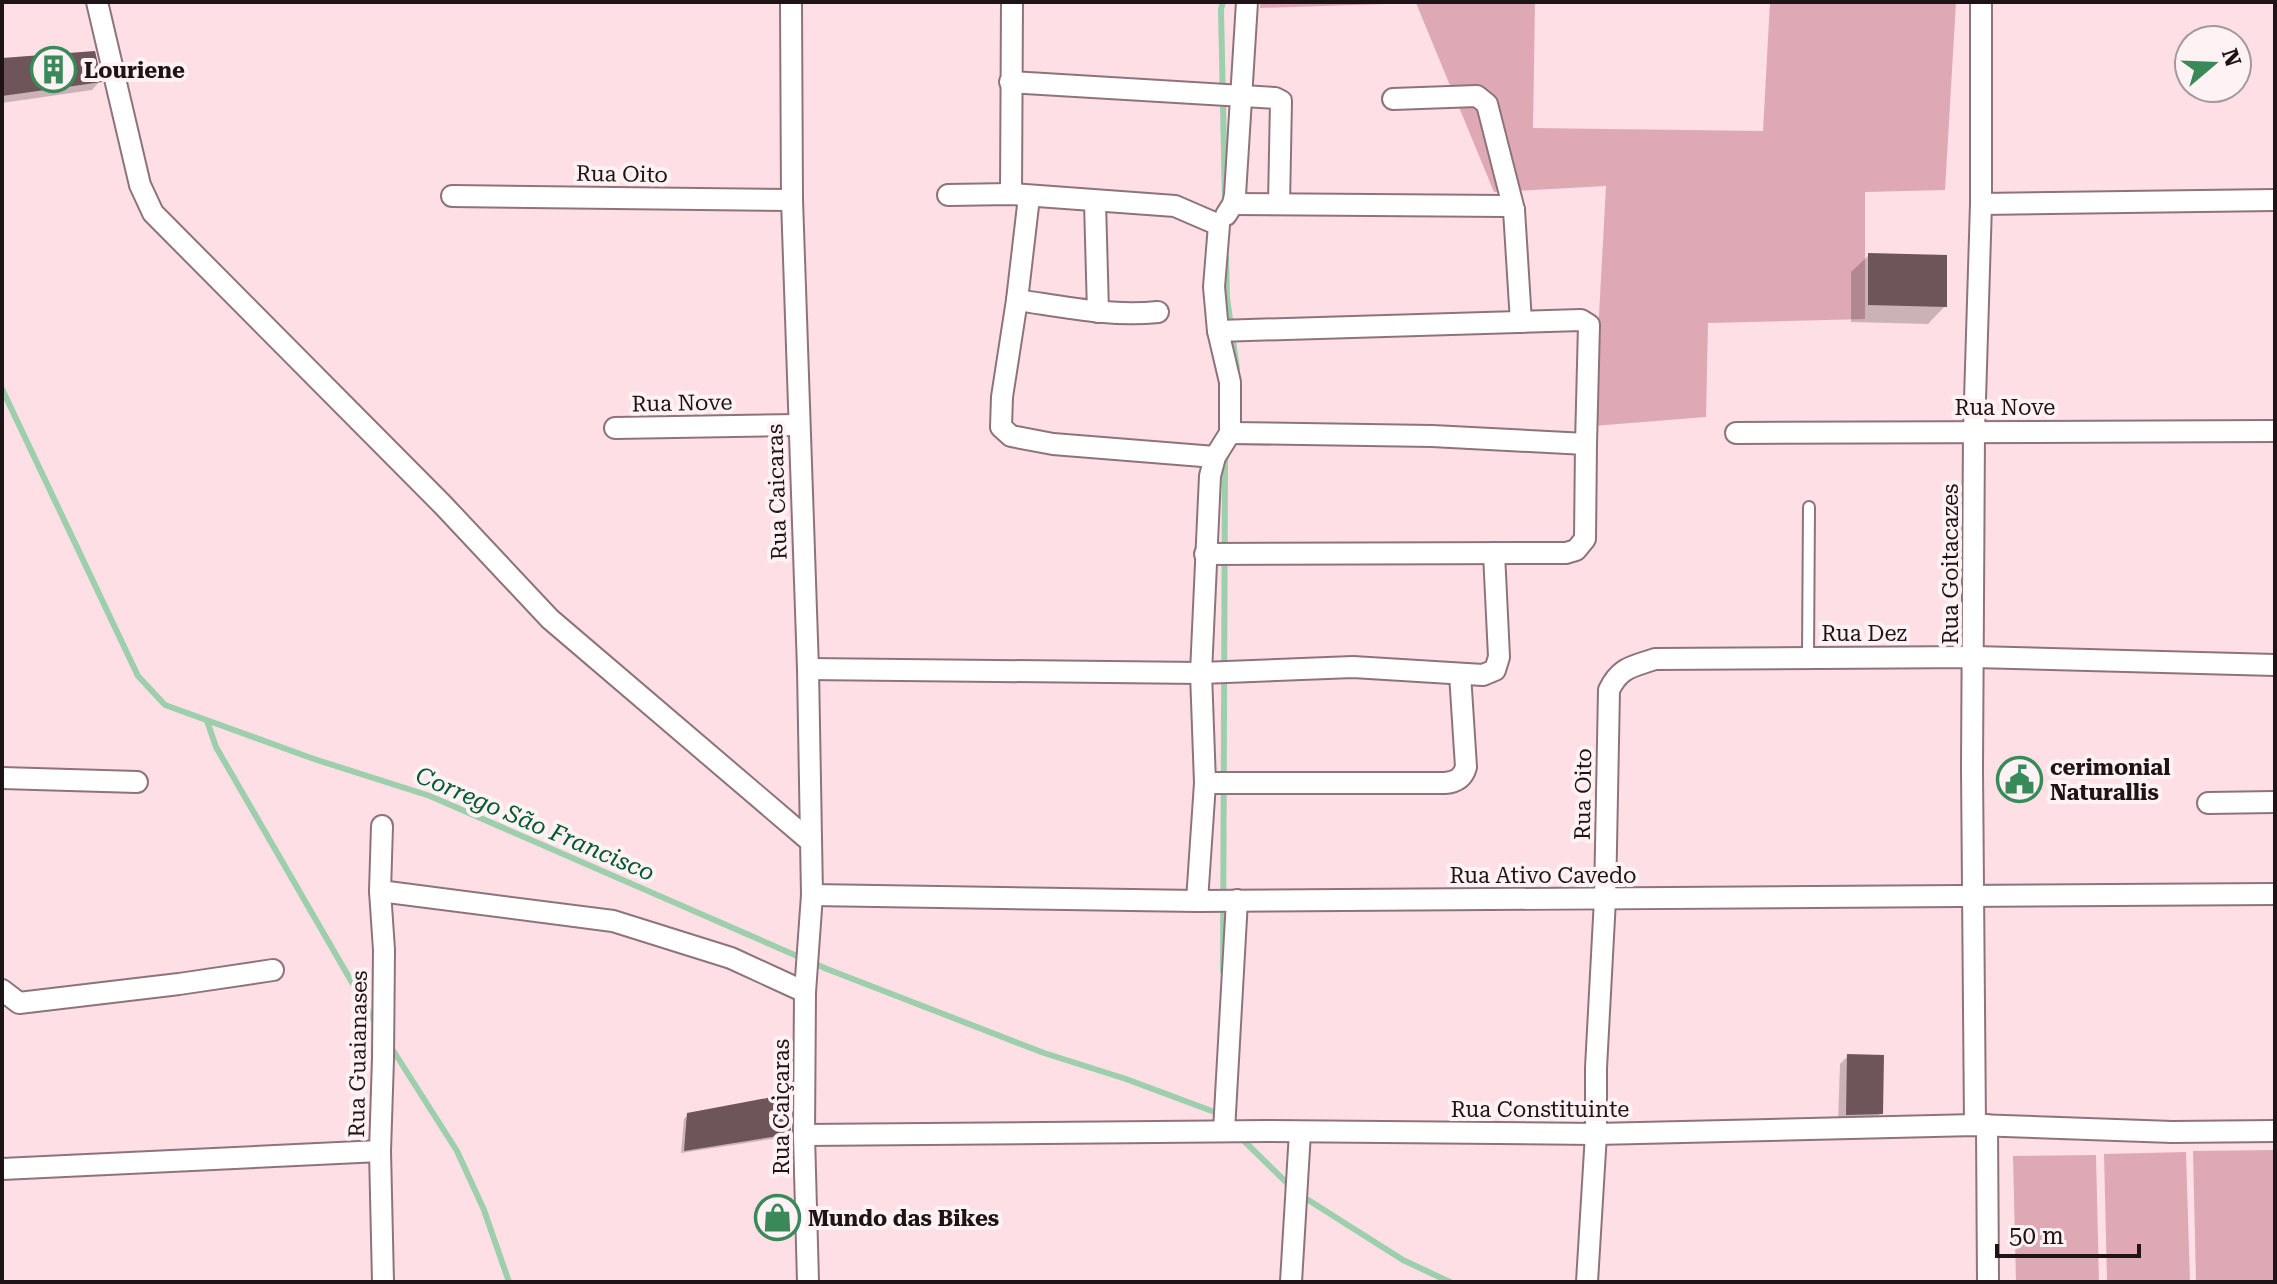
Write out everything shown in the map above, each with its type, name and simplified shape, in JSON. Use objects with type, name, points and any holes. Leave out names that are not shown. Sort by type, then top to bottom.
[{"type":"street","points":[[97,2],[140,185],[153,213],[443,505],[550,619],[810,841]]},
{"type":"street","name":"Rua Caicaras","points":[[791,2],[792,200],[808,669],[812,895],[805,986]]},
{"type":"street","points":[[1012,2],[1010,82],[1020,196],[1017,300],[1002,397],[1001,427],[1011,436],[1053,444],[1215,457]]},
{"type":"street","points":[[1197,901],[1205,783],[1201,673],[1210,476],[1215,457],[1230,433],[1230,382],[1218,331],[1214,287],[1219,225],[1233,204],[1247,2]]},
{"type":"street","name":"Rua Goitacazes","points":[[1981,2],[1972,769],[1988,1282]]},
{"type":"street","points":[[1010,82],[1275,98],[1281,101],[1279,204]]},
{"type":"street","points":[[1393,99],[1477,96],[1487,104],[1514,210],[1521,322]]},
{"type":"street","points":[[948,195],[1020,196],[1175,206],[1219,225]]},
{"type":"street","name":"Rua Oito","points":[[452,196],[792,200]]},
{"type":"street","points":[[1981,204],[2275,200]]},
{"type":"street","points":[[1095,202],[1098,312]]},
{"type":"street","points":[[1233,204],[1506,206],[1514,210]]},
{"type":"street","points":[[1017,300],[1098,312],[1158,312]]},
{"type":"street","points":[[1205,554],[1566,553],[1576,550],[1585,539],[1589,325],[1581,320],[1218,331]]},
{"type":"street","name":"Rua Nove","points":[[615,428],[798,425]]},
{"type":"street","name":"Rua Nove","points":[[1736,433],[2275,431]]},
{"type":"street","points":[[1230,433],[1447,437],[1586,444]]},
{"type":"street","points":[[808,669],[1201,673],[1353,667],[1489,674],[1498,666],[1494,553]]},
{"type":"street","name":"Rua Dez","points":[[1609,690],[1616,676],[1626,668],[1655,659],[1974,657],[2275,665]]},
{"type":"street","points":[[1205,783],[1456,781],[1466,767],[1460,674]]},
{"type":"street","name":"Rua Oito","points":[[1587,1282],[1605,899],[1609,690]]},
{"type":"street","points":[[2,778],[137,782]]},
{"type":"street","points":[[2208,803],[2275,802]]},
{"type":"street","name":"Rua Guaianases","points":[[382,826],[380,891],[384,1005],[380,1151],[383,1282]]},
{"type":"street","points":[[380,891],[613,921],[731,958],[805,986]]},
{"type":"street","name":"Rua Ativo Cavedo","points":[[812,895],[1197,901],[2275,894]]},
{"type":"street","points":[[1225,1123],[1237,900]]},
{"type":"street","points":[[2,990],[19,1003],[273,970]]},
{"type":"street","name":"Rua Caiçaras","points":[[805,986],[804,1135],[808,1282]]},
{"type":"street","name":"Rua Constituinte","points":[[804,1135],[1225,1123],[1267,1131],[1300,1132],[1596,1134],[1981,1125],[2172,1132],[2275,1131]]},
{"type":"street","points":[[1291,1282],[1300,1132]]},
{"type":"street","points":[[2,1169],[380,1151]]},
{"type":"lane","points":[[1808,657],[1809,507]]},
{"type":"shaded area","points":[[1260,2],[1535,2],[1533,128],[1763,131],[1770,2],[1956,2],[1945,190],[1865,192],[1865,319],[1708,323],[1706,417],[1593,426],[1606,186],[1494,192],[1416,3],[1260,8]]},
{"type":"shaded area","points":[[2275,1150],[2275,1282],[2196,1282],[2193,1151]]},
{"type":"shaded area","points":[[2186,1152],[2190,1282],[2107,1282],[2104,1154]]},
{"type":"shaded area","points":[[2096,1155],[2099,1282],[2016,1282],[2013,1156]]},
{"type":"building","name":"Louriene","points":[[95,51],[102,82],[2,96],[2,58]]},
{"type":"building","points":[[1868,253],[1947,255],[1947,307],[1868,305]]},
{"type":"building","points":[[1847,1054],[1884,1055],[1883,1114],[1846,1115]]},
{"type":"building","points":[[788,1094],[791,1134],[684,1151],[687,1113]]},
{"type":"waterway","points":[[1223,2],[1225,202]]},
{"type":"waterway","points":[[1226,257],[1227,298],[1237,369]]},
{"type":"waterway","name":"Corrego São Francisco","points":[[2,389],[138,676],[165,705],[314,759],[430,796],[827,969],[1044,1053],[1220,1114]]},
{"type":"waterway","points":[[1223,971],[1227,454]]},
{"type":"waterway","points":[[207,721],[216,747],[376,1024]]},
{"type":"waterway","points":[[389,1044],[457,1151],[484,1210],[509,1282]]},
{"type":"waterway","points":[[1241,1138],[1290,1186]]},
{"type":"waterway","points":[[1302,1196],[1403,1260],[1450,1282]]},
{"type":"place","name":"Louriene","points":[[53,70]]},
{"type":"place","name":"cerimonial Naturallis","points":[[2019,780]]},
{"type":"place","name":"Mundo das Bikes","points":[[777,1218]]}]
